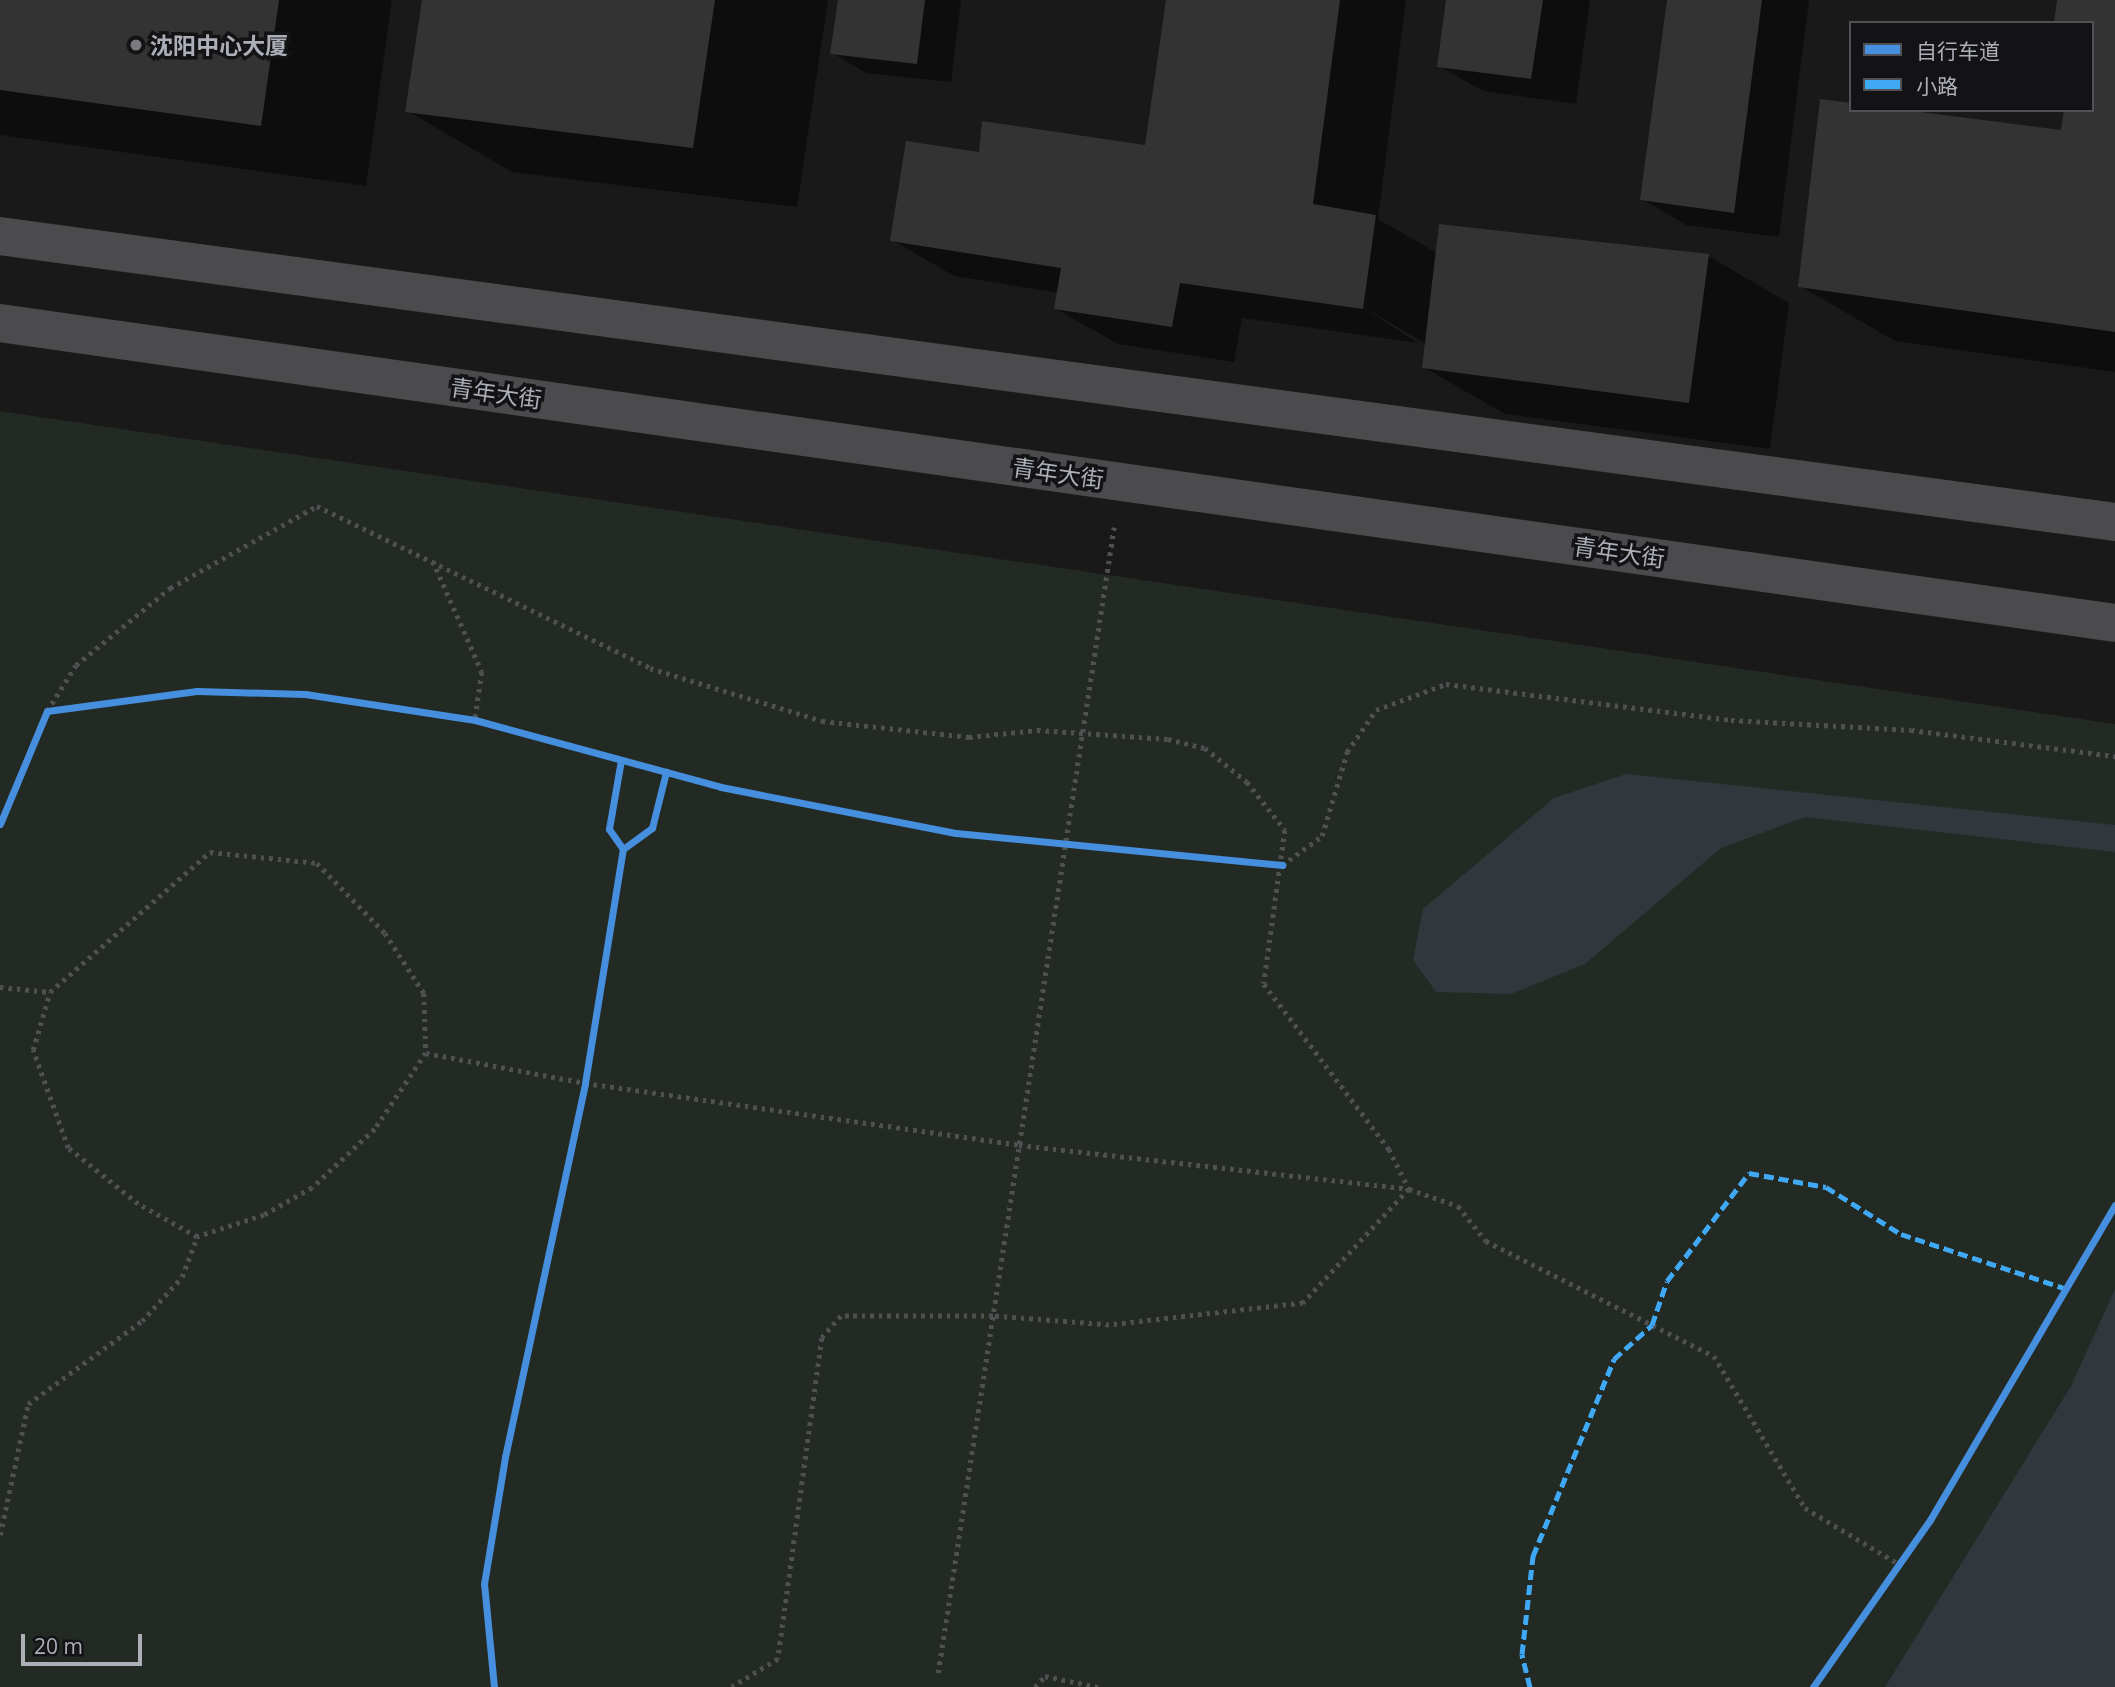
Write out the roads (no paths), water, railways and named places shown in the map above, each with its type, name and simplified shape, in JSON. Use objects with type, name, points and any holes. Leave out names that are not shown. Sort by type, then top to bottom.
[{"type":"main road","points":[[0,236],[2115,522]]},
{"type":"main road","name":"青年大街","points":[[0,323],[2115,623]]},
{"type":"place","name":"沈阳中心大厦","points":[[136,45]]}]
